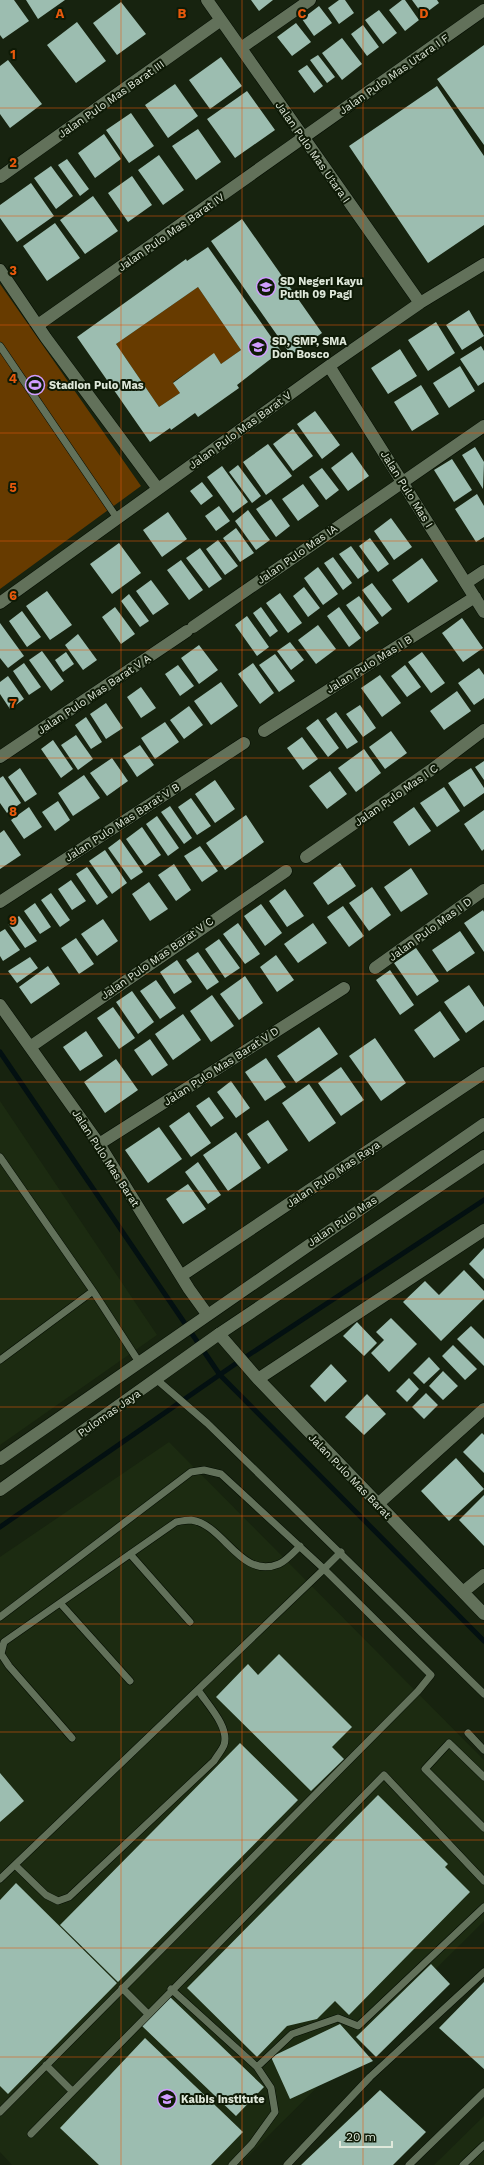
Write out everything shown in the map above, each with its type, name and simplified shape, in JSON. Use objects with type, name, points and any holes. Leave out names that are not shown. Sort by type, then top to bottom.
[{"type":"street","name":"Jalan Pulo Mas Utara I","points":[[207,0],[420,303]]},
{"type":"street","points":[[241,48],[310,0]]},
{"type":"street","name":"Jalan Pulo Mas Utara I F","points":[[303,138],[484,10]]},
{"type":"street","name":"Jalan Pulo Mas Barat III","points":[[0,177],[221,20]]},
{"type":"street","name":"Jalan Pulo Mas Barat IV","points":[[38,325],[303,138]]},
{"type":"street","name":"Jalan Pulo Mas Barat V","points":[[0,603],[329,366],[420,303],[484,264]]},
{"type":"street","points":[[0,270],[38,325],[158,489]]},
{"type":"street","name":"Jalan Pulo Mas I","points":[[329,366],[484,612]]},
{"type":"street","name":"Jalan Pulo Mas IA","points":[[190,629],[402,481],[484,426]]},
{"type":"street","points":[[466,583],[484,571]]},
{"type":"street","name":"Jalan Pulo Mas I B","points":[[264,731],[475,597]]},
{"type":"street","name":"Jalan Pulo Mas Barat V A","points":[[0,757],[190,629]]},
{"type":"street","name":"Jalan Pulo Mas I C","points":[[306,858],[431,770],[484,730]]},
{"type":"street","name":"Jalan Pulo Mas Barat V B","points":[[0,902],[244,743]]},
{"type":"street","name":"Jalan Pulo Mas Barat V C","points":[[30,1047],[286,871]]},
{"type":"street","name":"Jalan Pulo Mas I D","points":[[376,968],[484,890]]},
{"type":"street","name":"Jalan Pulo Mas Barat V D","points":[[100,1144],[344,988]]},
{"type":"street","name":"Jalan Pulo Mas Barat","points":[[0,1005],[100,1144],[189,1289],[202,1313]]},
{"type":"street","name":"Jalan Pulo Mas Raya","points":[[181,1276],[484,1073]]},
{"type":"street","name":"Jalan Pulo Mas","points":[[202,1313],[484,1124]]},
{"type":"street","points":[[220,1337],[484,1156]]},
{"type":"street","points":[[258,1380],[484,1230]]},
{"type":"street","points":[[0,1459],[169,1342],[202,1313]]},
{"type":"street","name":"Jalan Pulo Mas Barat","points":[[220,1337],[258,1380],[484,1614]]},
{"type":"street","name":"Pulomas Jaya","points":[[0,1490],[156,1379],[220,1337]]},
{"type":"street","points":[[378,1504],[484,1410]]},
{"type":"street","points":[[464,1592],[484,1575]]},
{"type":"lane","points":[[0,346],[117,518]]},
{"type":"lane","points":[[0,1157],[93,1291],[139,1362]]},
{"type":"lane","points":[[0,1360],[93,1291]]},
{"type":"lane","points":[[156,1379],[196,1414],[341,1552],[484,1694]]},
{"type":"lane","points":[[0,1617],[191,1472],[204,1470],[221,1474],[300,1546],[431,1675],[418,1692],[1,2109]]},
{"type":"lane","points":[[72,1738],[9,1666],[1,1654],[4,1642],[176,1522],[192,1520],[206,1526],[250,1564],[266,1567],[280,1564],[300,1546]]},
{"type":"lane","points":[[0,1878],[341,1552]]},
{"type":"lane","points":[[130,1554],[190,1622]]},
{"type":"lane","points":[[60,1603],[130,1681]]},
{"type":"lane","points":[[15,1865],[46,1895],[58,1901],[69,1897],[214,1761],[224,1746],[225,1735],[220,1723],[198,1690]]},
{"type":"lane","points":[[468,1733],[484,1750]]},
{"type":"lane","points":[[484,1777],[449,1742],[425,1770],[484,1828]]},
{"type":"lane","points":[[31,2134],[147,2013],[384,1775],[484,1881]]},
{"type":"lane","points":[[257,2067],[292,2034],[338,2018],[358,2026],[484,1907]]},
{"type":"lane","points":[[287,2165],[370,2077],[484,1972]]},
{"type":"lane","points":[[122,1988],[147,2013]]},
{"type":"lane","points":[[171,1990],[257,2067],[271,2088],[275,2112],[252,2144],[232,2165]]},
{"type":"lane","points":[[46,2065],[72,2091]]},
{"type":"lane","points":[[409,2165],[484,2092]]},
{"type":"lane","points":[[463,2165],[484,2145]]},
{"type":"shaded area","name":"Stadion Pulo Mas","points":[[0,284],[141,486],[0,589]]},
{"type":"shaded area","points":[[198,287],[241,350],[221,364],[214,354],[173,382],[180,393],[159,407],[116,344]]},
{"type":"shaded area","points":[[0,1101],[157,1335],[0,1445]]},
{"type":"shaded area","points":[[169,1442],[484,1760],[484,1921],[239,2165],[12,2165],[0,2152],[0,1557]]},
{"type":"shaded area","points":[[484,2116],[484,2165],[434,2165]]},
{"type":"building","points":[[0,0],[14,0],[29,21],[3,39],[0,35]]},
{"type":"building","points":[[26,0],[65,0],[38,19]]},
{"type":"building","points":[[251,0],[273,0],[259,11]]},
{"type":"building","points":[[339,0],[345,0],[354,13],[339,24],[328,8]]},
{"type":"building","points":[[402,0],[405,0],[419,20],[405,31],[389,10]]},
{"type":"building","points":[[412,0],[437,0],[439,3],[423,15]]},
{"type":"building","points":[[121,2],[146,34],[117,55],[93,23]]},
{"type":"building","points":[[319,6],[332,23],[314,36],[302,19]]},
{"type":"building","points":[[379,10],[397,33],[383,44],[365,20]]},
{"type":"building","points":[[77,22],[106,61],[76,83],[47,45]]},
{"type":"building","points":[[296,23],[311,42],[292,56],[277,37]]},
{"type":"building","points":[[363,25],[379,47],[367,56],[351,34]]},
{"type":"building","points":[[342,38],[362,64],[342,80],[322,53]]},
{"type":"building","points":[[484,45],[484,145],[437,79]]},
{"type":"building","points":[[318,55],[335,77],[327,83],[310,60]]},
{"type":"building","points":[[221,57],[242,86],[210,109],[189,80]]},
{"type":"building","points":[[8,60],[42,104],[10,128],[0,114],[0,66]]},
{"type":"building","points":[[307,65],[323,86],[314,93],[298,71]]},
{"type":"building","points":[[175,84],[198,116],[168,138],[145,105]]},
{"type":"building","points":[[437,86],[484,156],[484,225],[428,263],[349,146]]},
{"type":"building","points":[[247,91],[275,130],[235,158],[207,119]]},
{"type":"building","points":[[131,113],[154,146],[129,163],[106,130]]},
{"type":"building","points":[[198,129],[221,162],[196,180],[172,146]]},
{"type":"building","points":[[104,134],[121,159],[95,178],[78,153]]},
{"type":"building","points":[[159,155],[184,190],[163,205],[138,170]]},
{"type":"building","points":[[67,159],[89,189],[80,196],[58,165]]},
{"type":"building","points":[[51,166],[73,196],[56,209],[34,178]]},
{"type":"building","points":[[132,176],[152,205],[128,222],[108,193]]},
{"type":"building","points":[[31,183],[54,216],[17,242],[0,218],[0,205]]},
{"type":"building","points":[[93,196],[118,231],[85,254],[60,220]]},
{"type":"building","name":"SD Negeri Kayu Putih 09 Pagi","points":[[242,219],[322,333],[291,355],[211,241]]},
{"type":"building","points":[[55,223],[80,258],[47,281],[23,246]]},
{"type":"building","name":"SD, SMP, SMA Don Bosco","points":[[208,247],[281,351],[237,385],[239,388],[198,417],[195,413],[171,430],[170,428],[150,442],[77,337],[186,259],[187,261]],"holes":[[[198,287],[241,350],[221,364],[214,353],[173,383],[180,393],[159,407],[116,344]]]},
{"type":"building","points":[[469,310],[484,336],[462,350],[446,325]]},
{"type":"building","points":[[436,322],[455,353],[428,371],[408,340]]},
{"type":"building","points":[[481,346],[484,351],[484,382],[478,386],[460,359]]},
{"type":"building","points":[[400,349],[417,376],[388,394],[371,368]]},
{"type":"building","points":[[460,366],[475,391],[449,408],[433,383]]},
{"type":"building","points":[[421,385],[439,414],[412,431],[394,402]]},
{"type":"building","points":[[315,411],[340,445],[322,459],[297,424]]},
{"type":"building","points":[[293,429],[313,456],[293,471],[273,444]]},
{"type":"building","points":[[268,444],[292,476],[266,495],[243,462]]},
{"type":"building","points":[[475,447],[484,462],[483,489],[462,455]]},
{"type":"building","points":[[352,452],[369,476],[348,491],[331,468]]},
{"type":"building","points":[[452,459],[472,490],[454,502],[434,470]]},
{"type":"building","points":[[238,465],[261,496],[252,503],[229,472]]},
{"type":"building","points":[[222,466],[248,502],[233,513],[207,477]]},
{"type":"building","points":[[322,468],[339,490],[326,500],[309,477]]},
{"type":"building","points":[[202,482],[213,496],[201,505],[190,491]]},
{"type":"building","points":[[303,484],[319,506],[298,521],[282,499]]},
{"type":"building","points":[[477,494],[484,506],[484,537],[476,542],[455,509]]},
{"type":"building","points":[[271,499],[290,526],[276,537],[256,509]]},
{"type":"building","points":[[219,506],[230,521],[216,531],[205,516]]},
{"type":"building","points":[[248,510],[270,540],[256,550],[235,521]]},
{"type":"building","points":[[168,512],[187,539],[162,557],[143,530]]},
{"type":"building","points":[[391,518],[412,547],[394,560],[374,531]]},
{"type":"building","points":[[236,528],[254,553],[240,562],[223,538]]},
{"type":"building","points":[[370,538],[389,564],[378,572],[359,546]]},
{"type":"building","points":[[218,540],[238,566],[225,575],[206,549]]},
{"type":"building","points":[[119,543],[141,573],[112,594],[90,564]]},
{"type":"building","points":[[351,546],[369,571],[358,579],[339,554]]},
{"type":"building","points":[[200,548],[222,579],[209,588],[186,558]]},
{"type":"building","points":[[333,557],[352,583],[343,590],[324,563]]},
{"type":"building","points":[[422,558],[438,581],[408,603],[392,580]]},
{"type":"building","points":[[181,560],[203,590],[189,600],[167,570]]},
{"type":"building","points":[[318,567],[338,594],[323,605],[304,578]]},
{"type":"building","points":[[151,580],[169,604],[153,615],[136,591]]},
{"type":"building","points":[[372,583],[392,609],[382,617],[362,590]]},
{"type":"building","points":[[304,587],[320,608],[308,617],[293,596]]},
{"type":"building","points":[[47,591],[72,625],[50,640],[26,606]]},
{"type":"building","points":[[280,593],[302,623],[288,633],[266,603]]},
{"type":"building","points":[[129,594],[149,621],[140,627],[121,601]]},
{"type":"building","points":[[359,596],[379,623],[366,632],[346,605]]},
{"type":"building","points":[[115,607],[135,634],[121,644],[102,617]]},
{"type":"building","points":[[261,607],[278,631],[270,637],[253,613]]},
{"type":"building","points":[[339,607],[361,638],[349,647],[327,616]]},
{"type":"building","points":[[22,611],[41,637],[27,647],[9,621]]},
{"type":"building","points":[[247,616],[269,647],[257,656],[235,625]]},
{"type":"building","points":[[462,618],[483,648],[463,662],[442,633]]},
{"type":"building","points":[[0,623],[24,656],[8,668],[0,658]]},
{"type":"building","points":[[318,625],[336,649],[316,664],[298,640]]},
{"type":"building","points":[[78,634],[97,660],[83,670],[65,645]]},
{"type":"building","points":[[290,642],[304,660],[291,670],[277,651]]},
{"type":"building","points":[[199,645],[218,670],[199,684],[181,658]]},
{"type":"building","points":[[42,651],[64,681],[51,691],[29,660]]},
{"type":"building","points":[[66,652],[74,664],[63,672],[55,660]]},
{"type":"building","points":[[422,652],[445,683],[431,693],[408,662]]},
{"type":"building","points":[[275,654],[295,681],[279,692],[259,665]]},
{"type":"building","points":[[24,663],[41,687],[29,695],[13,671]]},
{"type":"building","points":[[253,663],[274,693],[260,704],[238,674]]},
{"type":"building","points":[[178,665],[194,686],[180,696],[165,674]]},
{"type":"building","points":[[405,665],[421,687],[407,697],[391,676]]},
{"type":"building","points":[[479,668],[484,675],[484,698],[474,705],[458,683]]},
{"type":"building","points":[[380,675],[401,703],[382,717],[361,688]]},
{"type":"building","points":[[8,676],[24,699],[10,709],[0,694],[0,682]]},
{"type":"building","points":[[221,682],[238,706],[211,725],[194,701]]},
{"type":"building","points":[[141,687],[156,708],[141,718],[127,697]]},
{"type":"building","points":[[457,691],[471,711],[444,730],[430,711]]},
{"type":"building","points":[[106,703],[123,728],[106,739],[90,714]]},
{"type":"building","points":[[360,705],[376,728],[363,737],[346,714]]},
{"type":"building","points":[[189,706],[203,725],[184,739],[170,720]]},
{"type":"building","points":[[336,712],[358,742],[347,749],[326,719]]},
{"type":"building","points":[[86,717],[102,742],[91,749],[75,725]]},
{"type":"building","points":[[318,719],[339,748],[328,757],[306,728]]},
{"type":"building","points":[[165,722],[179,742],[155,759],[141,738]]},
{"type":"building","points":[[391,731],[407,753],[385,769],[369,747]]},
{"type":"building","points":[[76,735],[93,759],[78,770],[61,745]]},
{"type":"building","points":[[302,737],[318,759],[303,770],[287,748]]},
{"type":"building","points":[[53,740],[73,769],[61,778],[41,749]]},
{"type":"building","points":[[140,745],[154,765],[137,777],[123,756]]},
{"type":"building","points":[[364,749],[381,773],[356,792],[338,768]]},
{"type":"building","points":[[112,758],[128,781],[107,796],[90,773]]},
{"type":"building","points":[[484,761],[484,780],[475,767]]},
{"type":"building","points":[[20,768],[37,794],[25,802],[8,777]]},
{"type":"building","points":[[471,768],[484,788],[484,793],[464,807],[448,783]]},
{"type":"building","points":[[330,771],[347,794],[327,809],[309,786]]},
{"type":"building","points":[[84,775],[100,798],[73,816],[58,793]]},
{"type":"building","points":[[3,776],[21,803],[7,813],[0,803],[0,778]]},
{"type":"building","points":[[215,780],[235,809],[215,823],[195,794]]},
{"type":"building","points":[[444,787],[460,811],[437,827],[420,803]]},
{"type":"building","points":[[191,798],[211,826],[197,835],[178,807]]},
{"type":"building","points":[[58,801],[70,820],[55,831],[42,812]]},
{"type":"building","points":[[170,806],[192,838],[184,844],[161,812]]},
{"type":"building","points":[[29,807],[42,827],[24,839],[11,820]]},
{"type":"building","points":[[414,807],[431,831],[409,846],[393,822]]},
{"type":"building","points":[[484,810],[484,849],[482,851],[464,824]]},
{"type":"building","points":[[246,815],[264,842],[225,870],[206,843]]},
{"type":"building","points":[[157,816],[179,848],[168,856],[146,824]]},
{"type":"building","points":[[142,827],[161,855],[145,866],[126,839]]},
{"type":"building","points":[[4,830],[21,855],[0,869],[0,833]]},
{"type":"building","points":[[120,839],[143,872],[131,880],[108,848]]},
{"type":"building","points":[[200,846],[218,871],[202,882],[184,856]]},
{"type":"building","points":[[105,850],[127,883],[112,894],[89,861]]},
{"type":"building","points":[[340,863],[356,886],[328,905],[313,883]]},
{"type":"building","points":[[174,864],[191,890],[176,901],[158,875]]},
{"type":"building","points":[[87,867],[108,897],[97,905],[76,874]]},
{"type":"building","points":[[411,868],[428,894],[401,912],[384,887]]},
{"type":"building","points":[[71,880],[86,901],[72,910],[58,889]]},
{"type":"building","points":[[149,882],[168,909],[150,921],[132,894]]},
{"type":"building","points":[[372,887],[391,915],[369,931],[349,903]]},
{"type":"building","points":[[285,889],[304,916],[287,927],[269,901]]},
{"type":"building","points":[[51,893],[70,920],[60,927],[41,900]]},
{"type":"building","points":[[35,903],[51,927],[40,934],[24,911]]},
{"type":"building","points":[[261,904],[282,933],[265,946],[244,916]]},
{"type":"building","points":[[343,906],[364,936],[349,947],[327,917]]},
{"type":"building","points":[[483,910],[484,912],[484,952],[464,923]]},
{"type":"building","points":[[19,916],[37,941],[25,948],[8,924]]},
{"type":"building","points":[[103,919],[118,941],[97,956],[81,934]]},
{"type":"building","points":[[238,923],[260,954],[245,964],[223,934]]},
{"type":"building","points":[[313,923],[327,943],[298,963],[284,944]]},
{"type":"building","points":[[5,929],[20,950],[3,961],[0,956],[0,932]]},
{"type":"building","points":[[460,931],[475,953],[447,972],[432,950]]},
{"type":"building","points":[[76,938],[94,964],[79,974],[61,948]]},
{"type":"building","points":[[219,939],[240,968],[225,978],[205,949]]},
{"type":"building","points":[[416,948],[439,981],[417,996],[394,963]]},
{"type":"building","points":[[198,952],[219,982],[207,990],[186,960]]},
{"type":"building","points":[[276,955],[294,980],[277,992],[260,967]]},
{"type":"building","points":[[30,957],[38,968],[17,983],[8,971]]},
{"type":"building","points":[[177,960],[192,982],[174,994],[160,972]]},
{"type":"building","points":[[48,966],[60,984],[31,1004],[19,987]]},
{"type":"building","points":[[390,970],[414,1005],[400,1015],[376,980]]},
{"type":"building","points":[[245,976],[263,1003],[239,1020],[220,994]]},
{"type":"building","points":[[156,980],[176,1008],[160,1019],[140,991]]},
{"type":"building","points":[[469,985],[484,1007],[484,1020],[466,1033],[444,1002]]},
{"type":"building","points":[[132,991],[154,1022],[138,1034],[116,1002]]},
{"type":"building","points":[[212,995],[234,1026],[211,1042],[190,1011]]},
{"type":"building","points":[[113,1007],[135,1038],[119,1049],[97,1018]]},
{"type":"building","points":[[440,1011],[460,1040],[434,1058],[414,1030]]},
{"type":"building","points":[[183,1014],[201,1040],[173,1060],[155,1034]]},
{"type":"building","points":[[319,1027],[338,1054],[296,1083],[277,1056]]},
{"type":"building","points":[[86,1031],[103,1056],[80,1071],[63,1047]]},
{"type":"building","points":[[375,1038],[406,1083],[381,1101],[349,1056]]},
{"type":"building","points":[[150,1039],[168,1065],[152,1076],[134,1050]]},
{"type":"building","points":[[266,1058],[286,1087],[265,1101],[245,1072]]},
{"type":"building","points":[[116,1059],[138,1090],[105,1113],[84,1082]]},
{"type":"building","points":[[341,1067],[364,1100],[341,1116],[318,1083]]},
{"type":"building","points":[[231,1081],[250,1108],[236,1118],[217,1092]]},
{"type":"building","points":[[309,1084],[336,1123],[309,1142],[282,1103]]},
{"type":"building","points":[[209,1097],[224,1118],[211,1127],[196,1106]]},
{"type":"building","points":[[189,1112],[211,1143],[191,1157],[169,1126]]},
{"type":"building","points":[[268,1120],[288,1150],[268,1164],[247,1134]]},
{"type":"building","points":[[159,1127],[182,1159],[148,1183],[125,1150]]},
{"type":"building","points":[[236,1132],[261,1168],[228,1191],[203,1155]]},
{"type":"building","points":[[198,1162],[221,1195],[208,1204],[185,1172]]},
{"type":"building","points":[[188,1184],[206,1209],[183,1224],[166,1199]]},
{"type":"building","points":[[484,1248],[484,1279],[469,1264]]},
{"type":"building","points":[[464,1270],[484,1291],[484,1299],[441,1341],[403,1302],[425,1281],[439,1295]]},
{"type":"building","points":[[391,1318],[417,1344],[389,1372],[371,1353],[384,1340],[376,1332]]},
{"type":"building","points":[[357,1322],[377,1343],[364,1356],[343,1336]]},
{"type":"building","points":[[471,1326],[484,1339],[484,1366],[457,1339]]},
{"type":"building","points":[[453,1345],[477,1369],[465,1380],[442,1356]]},
{"type":"building","points":[[429,1357],[440,1369],[424,1384],[413,1373]]},
{"type":"building","points":[[331,1364],[347,1381],[325,1402],[310,1386]]},
{"type":"building","points":[[443,1371],[458,1386],[443,1400],[429,1386]]},
{"type":"building","points":[[409,1378],[419,1389],[407,1402],[396,1391]]},
{"type":"building","points":[[426,1393],[438,1405],[424,1419],[412,1407]]},
{"type":"building","points":[[367,1394],[386,1414],[364,1435],[345,1417]]},
{"type":"building","points":[[482,1433],[484,1435],[484,1473],[463,1452]]},
{"type":"building","points":[[456,1458],[484,1489],[449,1521],[421,1491]]},
{"type":"building","points":[[484,1495],[484,1546],[459,1520]]},
{"type":"building","points":[[279,1654],[352,1727],[332,1747],[344,1759],[311,1791],[216,1697],[248,1664],[258,1675]]},
{"type":"building","points":[[240,1743],[298,1800],[118,1982],[60,1925]]},
{"type":"building","points":[[0,1773],[24,1801],[0,1822]]},
{"type":"building","points":[[378,1795],[448,1864],[445,1867],[470,1892],[349,2015],[335,2001],[317,2019],[287,2026],[257,2057],[187,1988]]},
{"type":"building","points":[[16,1883],[117,1983],[8,2094],[0,2086],[0,1900]]},
{"type":"building","points":[[431,1964],[450,1984],[376,2057],[356,2037]]},
{"type":"building","points":[[484,1982],[484,2069],[439,2028]]},
{"type":"building","points":[[170,1997],[264,2087],[236,2116],[142,2026]]},
{"type":"building","points":[[340,2024],[373,2061],[290,2099],[271,2057]]},
{"type":"building","points":[[145,2038],[243,2132],[211,2165],[99,2165],[60,2128]]},
{"type":"building","points":[[380,2090],[426,2132],[393,2165],[301,2165]]},
{"type":"waterway","points":[[0,1052],[220,1375],[484,1641]]},
{"type":"waterway","points":[[0,1527],[241,1360],[484,1200]]},
{"type":"place","name":"SD Negeri Kayu Putih 09 Pagi","points":[[266,287]]},
{"type":"place","name":"SD, SMP, SMA Don Bosco","points":[[258,347]]},
{"type":"place","name":"Stadion Pulo Mas","points":[[35,385]]},
{"type":"place","name":"Kalbis Institute","points":[[167,2099]]}]
